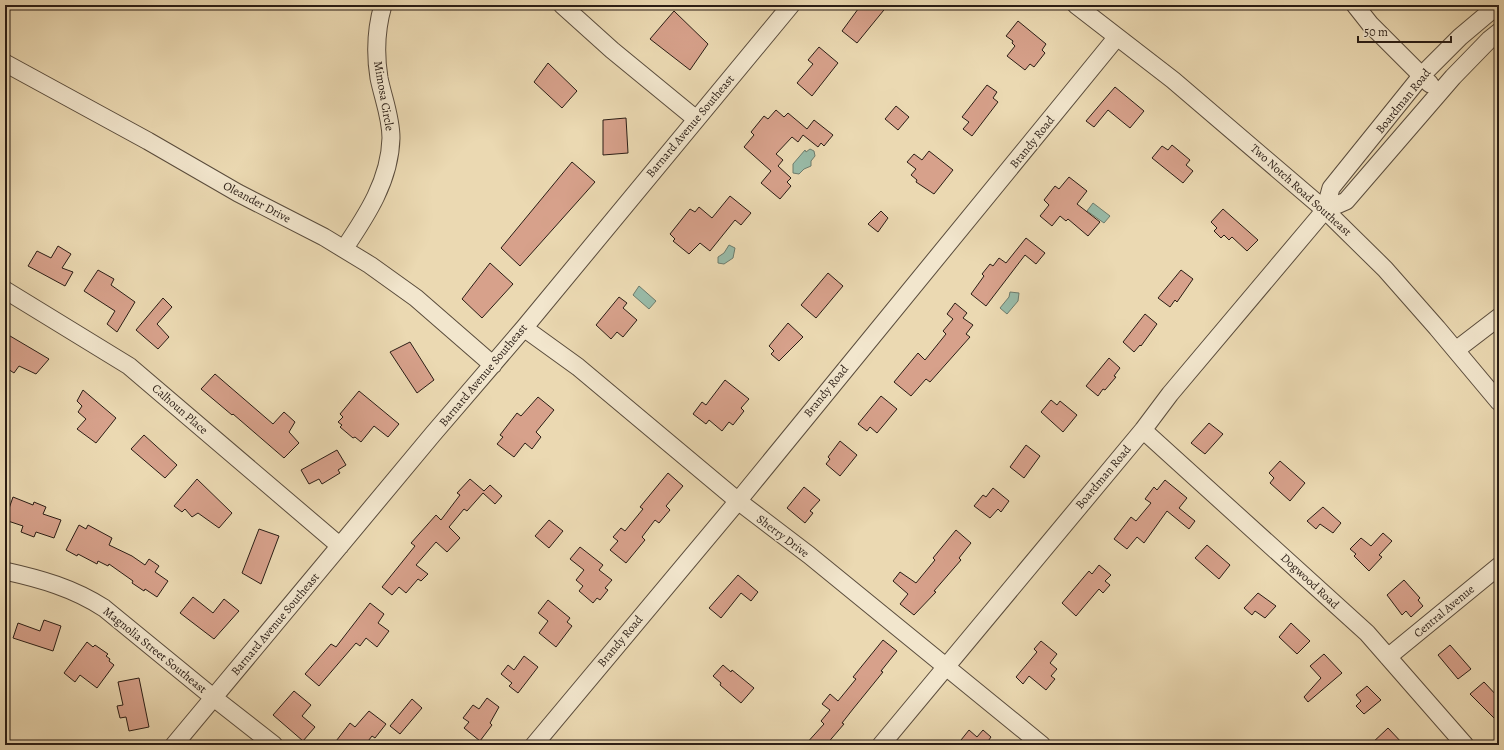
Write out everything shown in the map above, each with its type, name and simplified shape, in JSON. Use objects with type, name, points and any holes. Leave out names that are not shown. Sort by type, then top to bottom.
[{"type":"street","name":"Mimosa Circle","points":[[344,249],[364,220],[378,191],[388,165],[391,137],[390,122],[380,78],[376,45],[379,19],[383,5]]},
{"type":"street","points":[[562,5],[612,50],[696,119]]},
{"type":"street","name":"Barnard Avenue Southeast","points":[[174,745],[524,328],[791,5]]},
{"type":"street","name":"Two Notch Road Southeast","points":[[1076,5],[1179,86],[1326,210],[1385,270],[1456,350],[1499,402]]},
{"type":"street","points":[[1355,5],[1370,24],[1439,93]]},
{"type":"street","name":"Boardman Road","points":[[1326,210],[1330,188],[1422,75],[1460,36],[1498,5]]},
{"type":"street","name":"Boardman Road","points":[[881,745],[1142,430],[1170,394],[1326,210],[1346,201],[1439,93],[1489,40],[1499,32]]},
{"type":"street","name":"Brandy Road","points":[[534,745],[738,501],[1117,37]]},
{"type":"street","name":"Oleander Drive","points":[[5,63],[148,141],[238,193],[344,249],[394,281],[493,365]]},
{"type":"street","name":"Calhoun Place","points":[[5,290],[84,337],[134,370],[340,546]]},
{"type":"street","points":[[1456,350],[1499,317]]},
{"type":"street","name":"Sherry Drive","points":[[524,328],[584,372],[738,501],[809,555],[1042,745]]},
{"type":"street","name":"Dogwood Road","points":[[1142,430],[1309,579],[1367,633],[1465,745]]},
{"type":"street","name":"Central Avenue","points":[[1388,657],[1499,566]]},
{"type":"street","name":"Magnolia Street Southeast","points":[[5,571],[56,584],[89,598],[119,619],[214,698],[274,745]]},
{"type":"shaded area","points":[[810,149],[814,151],[815,156],[811,161],[811,166],[804,169],[799,174],[793,173],[793,164],[805,150],[806,152]]},
{"type":"shaded area","points":[[1093,203],[1110,216],[1104,223],[1087,211]]},
{"type":"shaded area","points":[[729,245],[735,248],[733,258],[724,264],[718,263],[718,257],[724,253]]},
{"type":"shaded area","points":[[639,286],[656,301],[649,309],[633,295]]},
{"type":"shaded area","points":[[1010,292],[1019,293],[1018,301],[1007,314],[1000,308],[1009,297]]},
{"type":"building","points":[[861,5],[888,5],[857,43],[842,31]]},
{"type":"building","points":[[674,11],[708,44],[690,70],[650,39]]},
{"type":"building","points":[[1018,21],[1046,44],[1042,50],[1045,53],[1034,67],[1030,64],[1025,70],[1007,56],[1015,46],[1012,43],[1013,41],[1006,36]]},
{"type":"building","points":[[819,47],[838,63],[812,96],[797,83],[813,64],[808,60]]},
{"type":"building","points":[[548,63],[577,91],[562,108],[534,82]]},
{"type":"building","points":[[987,85],[997,92],[993,98],[998,102],[972,136],[963,129],[969,122],[962,117]]},
{"type":"building","points":[[1115,87],[1144,111],[1130,128],[1108,110],[1094,127],[1086,121]]},
{"type":"building","points":[[896,106],[909,117],[898,130],[885,119]]},
{"type":"building","points":[[776,110],[784,117],[788,113],[807,129],[814,120],[833,135],[824,146],[821,143],[818,147],[803,135],[798,142],[792,137],[776,154],[783,160],[778,166],[791,178],[787,182],[791,186],[780,199],[761,183],[771,171],[744,147],[754,135],[751,132],[764,116],[768,119]]},
{"type":"building","points":[[626,118],[628,153],[603,155],[603,120]]},
{"type":"building","points":[[1172,145],[1190,160],[1186,165],[1193,171],[1183,183],[1152,158],[1162,146],[1168,150]]},
{"type":"building","points":[[929,151],[953,170],[934,194],[916,182],[917,180],[911,175],[916,169],[907,162],[914,154],[922,160]]},
{"type":"building","points":[[572,162],[595,182],[520,266],[501,248]]},
{"type":"building","points":[[1069,177],[1087,191],[1077,204],[1100,222],[1088,236],[1068,219],[1066,221],[1060,216],[1052,226],[1040,216],[1049,205],[1044,200],[1055,186],[1059,189]]},
{"type":"building","points":[[730,196],[751,213],[741,225],[735,220],[710,251],[700,243],[689,254],[673,241],[675,239],[670,234],[690,209],[695,212],[699,207],[712,218]]},
{"type":"building","points":[[1223,209],[1258,240],[1247,251],[1232,237],[1229,240],[1224,235],[1221,238],[1214,231],[1217,228],[1211,222]]},
{"type":"building","points":[[881,211],[888,218],[878,232],[868,224]]},
{"type":"building","points":[[1026,238],[1045,253],[1036,264],[1025,255],[986,306],[971,294],[984,276],[982,274],[990,264],[993,266],[999,258],[1006,263]]},
{"type":"building","points":[[58,246],[71,254],[62,268],[73,272],[65,286],[28,266],[37,251],[51,258]]},
{"type":"building","points":[[490,263],[513,284],[482,318],[462,299]]},
{"type":"building","points":[[98,270],[114,279],[111,285],[135,302],[117,332],[107,324],[115,311],[84,291]]},
{"type":"building","points":[[1181,270],[1193,279],[1177,302],[1175,300],[1170,307],[1158,298]]},
{"type":"building","points":[[828,273],[843,286],[816,318],[801,305]]},
{"type":"building","points":[[619,297],[627,303],[623,308],[637,320],[623,337],[617,332],[611,339],[596,325]]},
{"type":"building","points":[[163,298],[172,307],[157,324],[169,337],[158,349],[136,330]]},
{"type":"building","points":[[955,303],[967,313],[963,318],[973,325],[966,334],[970,337],[930,382],[926,379],[911,396],[894,382],[918,353],[925,360],[946,334],[943,331],[953,319],[947,314]]},
{"type":"building","points":[[1145,314],[1157,324],[1141,346],[1140,345],[1134,352],[1123,342]]},
{"type":"building","points":[[788,323],[803,337],[779,361],[771,354],[774,351],[769,346]]},
{"type":"building","points":[[5,333],[49,359],[36,374],[19,366],[14,373],[5,367]]},
{"type":"building","points":[[410,342],[434,380],[417,393],[390,352]]},
{"type":"building","points":[[1109,358],[1120,368],[1114,376],[1116,377],[1098,396],[1086,386]]},
{"type":"building","points":[[215,374],[273,424],[284,412],[295,422],[289,432],[299,443],[284,458],[233,414],[232,415],[201,389]]},
{"type":"building","points":[[725,380],[749,399],[741,408],[744,411],[733,425],[729,422],[722,431],[709,420],[706,424],[693,414],[702,402],[706,405]]},
{"type":"building","points":[[83,390],[116,418],[96,443],[77,429],[86,419],[78,412],[82,406],[77,401]]},
{"type":"building","points":[[359,391],[399,424],[388,437],[374,426],[361,442],[355,437],[353,438],[340,427],[342,425],[338,422],[343,417],[340,414]]},
{"type":"building","points":[[881,396],[897,409],[877,433],[870,427],[867,431],[858,424]]},
{"type":"building","points":[[538,397],[554,410],[536,432],[541,437],[532,449],[525,443],[514,457],[497,444],[503,437],[500,435],[517,413],[521,416]]},
{"type":"building","points":[[1051,400],[1057,405],[1060,401],[1077,415],[1063,432],[1041,412]]},
{"type":"building","points":[[1209,423],[1223,434],[1205,454],[1191,443]]},
{"type":"building","points":[[144,435],[177,465],[165,478],[131,449]]},
{"type":"building","points":[[840,441],[857,455],[840,476],[826,464],[830,459],[828,457]]},
{"type":"building","points":[[1026,445],[1040,456],[1024,478],[1010,467]]},
{"type":"building","points":[[337,450],[346,465],[338,470],[340,473],[322,484],[319,479],[309,484],[301,470]]},
{"type":"building","points":[[1280,461],[1305,483],[1290,501],[1270,483],[1274,478],[1269,473]]},
{"type":"building","points":[[668,473],[683,486],[666,506],[670,510],[659,523],[655,520],[642,537],[645,540],[626,563],[610,550],[618,541],[613,537],[621,528],[625,531],[643,509],[640,507]]},
{"type":"building","points":[[197,479],[232,513],[219,528],[198,513],[192,517],[185,509],[182,512],[174,506]]},
{"type":"building","points":[[470,479],[484,491],[490,485],[502,496],[495,504],[483,493],[467,511],[464,509],[449,527],[460,538],[447,552],[436,542],[416,565],[428,574],[421,581],[418,579],[406,593],[399,587],[392,595],[382,587],[415,546],[411,543],[436,515],[441,520],[460,495],[457,493]]},
{"type":"building","points":[[1165,480],[1187,498],[1179,508],[1195,521],[1189,529],[1167,511],[1144,543],[1137,537],[1127,549],[1114,539],[1131,517],[1136,521],[1151,503],[1145,499],[1154,487],[1157,490]]},
{"type":"building","points":[[804,487],[820,500],[810,511],[813,513],[805,523],[787,508]]},
{"type":"building","points":[[993,488],[1009,501],[1001,512],[998,509],[990,518],[974,506],[983,495],[986,497]]},
{"type":"building","points":[[13,497],[33,505],[34,502],[46,507],[43,514],[61,520],[54,538],[36,532],[34,537],[21,532],[23,526],[5,520]]},
{"type":"building","points":[[1323,507],[1341,523],[1333,533],[1320,524],[1316,529],[1307,521]]},
{"type":"building","points":[[549,520],[563,531],[549,548],[535,536]]},
{"type":"building","points":[[79,525],[86,529],[88,525],[112,538],[109,545],[132,556],[145,565],[149,559],[159,566],[155,572],[168,581],[157,597],[132,583],[133,581],[109,564],[108,566],[98,561],[97,564],[78,554],[77,556],[66,550]]},
{"type":"building","points":[[259,529],[279,536],[261,584],[242,573]]},
{"type":"building","points":[[956,530],[971,543],[959,558],[961,560],[934,591],[936,592],[914,615],[900,604],[908,594],[893,581],[900,572],[916,583],[935,560],[933,558]]},
{"type":"building","points":[[1383,533],[1392,541],[1379,555],[1382,557],[1369,571],[1354,556],[1356,554],[1350,549],[1361,538],[1371,546]]},
{"type":"building","points":[[1207,545],[1230,565],[1219,579],[1195,558]]},
{"type":"building","points":[[580,547],[603,565],[599,570],[612,580],[605,588],[608,590],[600,600],[597,598],[593,603],[579,591],[583,586],[576,580],[584,570],[570,559]]},
{"type":"building","points":[[1099,565],[1111,575],[1105,581],[1110,585],[1103,593],[1099,589],[1076,616],[1062,603],[1089,571],[1092,574]]},
{"type":"building","points":[[738,575],[758,592],[751,601],[741,593],[721,618],[709,608]]},
{"type":"building","points":[[1404,580],[1420,598],[1418,600],[1423,606],[1411,617],[1406,611],[1402,615],[1387,595]]},
{"type":"building","points":[[1258,593],[1276,606],[1265,618],[1255,611],[1252,615],[1244,608]]},
{"type":"building","points":[[193,597],[213,613],[224,599],[239,611],[214,639],[180,613]]},
{"type":"building","points":[[548,600],[570,618],[567,622],[572,626],[556,647],[539,633],[548,621],[538,613]]},
{"type":"building","points":[[370,603],[384,614],[378,623],[389,631],[377,647],[366,638],[360,646],[356,643],[319,686],[305,674],[331,644],[336,647]]},
{"type":"building","points":[[44,620],[61,626],[53,651],[13,638],[18,623],[40,631]]},
{"type":"building","points":[[1291,623],[1310,641],[1297,654],[1279,637]]},
{"type":"building","points":[[883,640],[897,651],[881,671],[883,672],[842,723],[844,724],[826,745],[805,745],[824,724],[821,721],[830,710],[822,704],[830,694],[838,701],[856,679],[853,677]]},
{"type":"building","points":[[1041,641],[1057,654],[1050,663],[1057,669],[1051,676],[1055,679],[1046,690],[1029,676],[1023,684],[1016,677],[1037,652],[1034,649]]},
{"type":"building","points":[[87,642],[93,647],[95,645],[108,654],[106,656],[114,665],[97,688],[80,675],[75,682],[64,673]]},
{"type":"building","points":[[1450,645],[1471,669],[1458,679],[1438,655]]},
{"type":"building","points":[[1324,654],[1342,673],[1308,702],[1304,697],[1321,678],[1310,666]]},
{"type":"building","points":[[524,656],[538,667],[518,693],[509,686],[512,683],[501,674],[508,665],[514,670]]},
{"type":"building","points":[[723,665],[731,672],[732,670],[754,688],[741,703],[720,685],[721,683],[713,676]]},
{"type":"building","points":[[139,678],[149,727],[129,731],[126,717],[120,718],[117,706],[123,705],[118,682]]},
{"type":"building","points":[[1484,682],[1499,698],[1499,713],[1494,718],[1470,694]]},
{"type":"building","points":[[1367,686],[1381,700],[1364,714],[1356,706],[1361,701],[1356,695]]},
{"type":"building","points":[[294,691],[311,705],[302,716],[315,727],[303,741],[273,715]]},
{"type":"building","points":[[487,698],[499,707],[490,723],[492,725],[480,741],[464,728],[469,722],[463,718],[473,705],[479,709]]},
{"type":"building","points":[[412,699],[422,708],[400,734],[390,726]]},
{"type":"building","points":[[369,711],[386,724],[375,738],[372,736],[365,745],[333,745],[350,723],[355,727]]},
{"type":"building","points":[[1388,728],[1404,745],[1370,745]]},
{"type":"building","points":[[969,730],[977,737],[983,730],[991,737],[986,744],[988,745],[957,745]]}]
